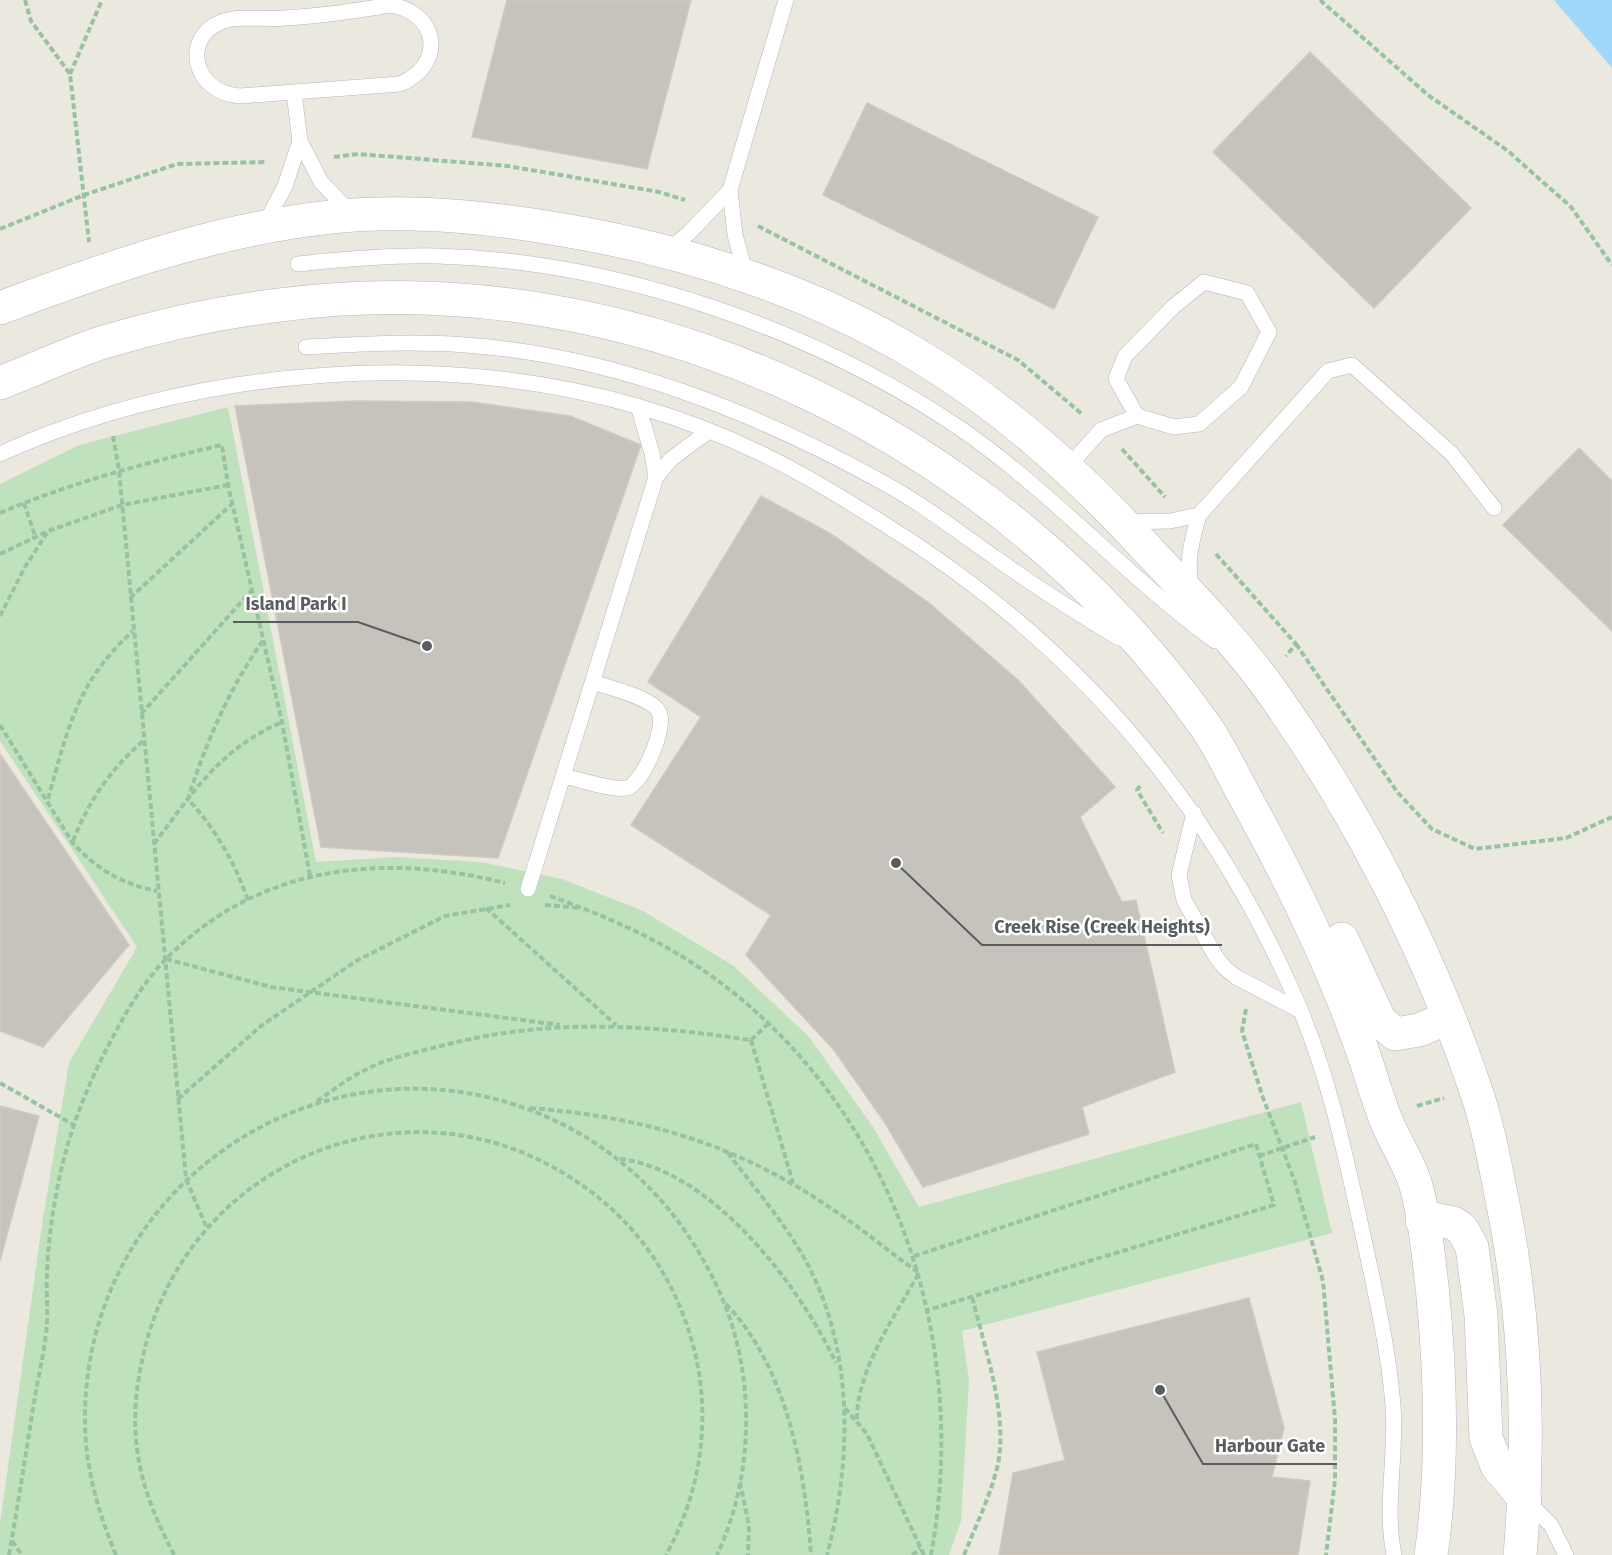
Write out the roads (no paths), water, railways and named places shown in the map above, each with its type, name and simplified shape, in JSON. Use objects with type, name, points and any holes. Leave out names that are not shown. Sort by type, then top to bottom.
[{"type":"street","points":[[0,308],[93,272],[264,227],[354,216],[466,216],[544,226],[665,252],[747,278],[845,316],[912,352],[976,393],[1036,439],[1122,522],[1193,598],[1254,669],[1309,748],[1347,809],[1418,944],[1476,1088],[1509,1230],[1526,1371],[1525,1499],[1520,1555]]},
{"type":"street","points":[[0,383],[100,343],[224,313],[283,304],[390,298],[450,300],[530,308],[598,320],[665,337],[731,360],[796,387],[896,439],[955,478],[1043,547],[1098,599],[1148,655],[1209,732],[1278,857],[1337,981],[1384,1117],[1415,1184],[1422,1221],[1436,1326],[1440,1399],[1438,1471],[1431,1555]]},
{"type":"street","points":[[1242,791],[1288,832],[1380,1021],[1395,1035],[1419,1030],[1448,1018]]},
{"type":"street","points":[[1422,1221],[1433,1219],[1453,1223],[1462,1229],[1472,1247],[1481,1315],[1486,1438],[1500,1472],[1525,1499]]},
{"type":"lane","points":[[747,278],[735,235],[730,190],[786,0]]},
{"type":"lane","points":[[390,5],[414,13],[430,34],[429,60],[422,71],[412,79],[400,84],[294,93],[240,96],[217,91],[200,74],[197,62],[202,38],[220,22],[337,14],[390,5]]},
{"type":"lane","points":[[294,93],[300,141],[321,182],[354,216]]},
{"type":"lane","points":[[264,227],[285,186],[300,141]]},
{"type":"lane","points":[[665,252],[688,233],[730,190]]},
{"type":"lane","points":[[298,264],[368,256],[439,256],[509,261],[579,273],[648,289],[782,333],[904,393],[962,430],[1016,471],[1186,618],[1254,669]]},
{"type":"lane","points":[[1067,468],[1101,430],[1137,416],[1174,427],[1200,424],[1241,387],[1269,332],[1246,293],[1204,282],[1173,307],[1125,356],[1116,379],[1137,416]]},
{"type":"lane","points":[[306,347],[386,342],[466,345],[546,355],[624,373],[703,398],[777,429],[885,483],[944,521],[1057,601],[1148,655]]},
{"type":"lane","points":[[1193,598],[1188,567],[1191,540],[1199,515],[1328,371],[1352,365],[1452,454],[1494,508]]},
{"type":"lane","points":[[0,454],[109,411],[259,382],[369,371],[507,379],[573,390],[638,406],[710,431],[804,475],[960,573],[1005,607],[1087,683],[1161,767],[1194,813],[1253,909],[1301,1011],[1317,1054],[1347,1161],[1390,1370],[1394,1460],[1390,1520],[1394,1555]]},
{"type":"lane","points":[[638,406],[652,453],[656,477]]},
{"type":"lane","points":[[528,889],[656,477],[671,459],[710,431]]},
{"type":"lane","points":[[1122,522],[1170,521],[1199,515]]},
{"type":"lane","points":[[563,776],[620,788],[635,784],[644,773],[661,727],[659,712],[648,702],[593,682]]},
{"type":"lane","points":[[1194,813],[1179,875],[1184,900],[1216,957],[1236,977],[1301,1011]]},
{"type":"lane","points":[[1525,1499],[1551,1525],[1566,1555]]},
{"type":"water","points":[[1554,0],[1612,0],[1612,68]]},
{"type":"place","name":"Island Park I","points":[[427,646]]},
{"type":"place","name":"Creek Rise (Creek Heights)","points":[[896,863]]},
{"type":"place","name":"Harbour Gate","points":[[1160,1390]]}]
